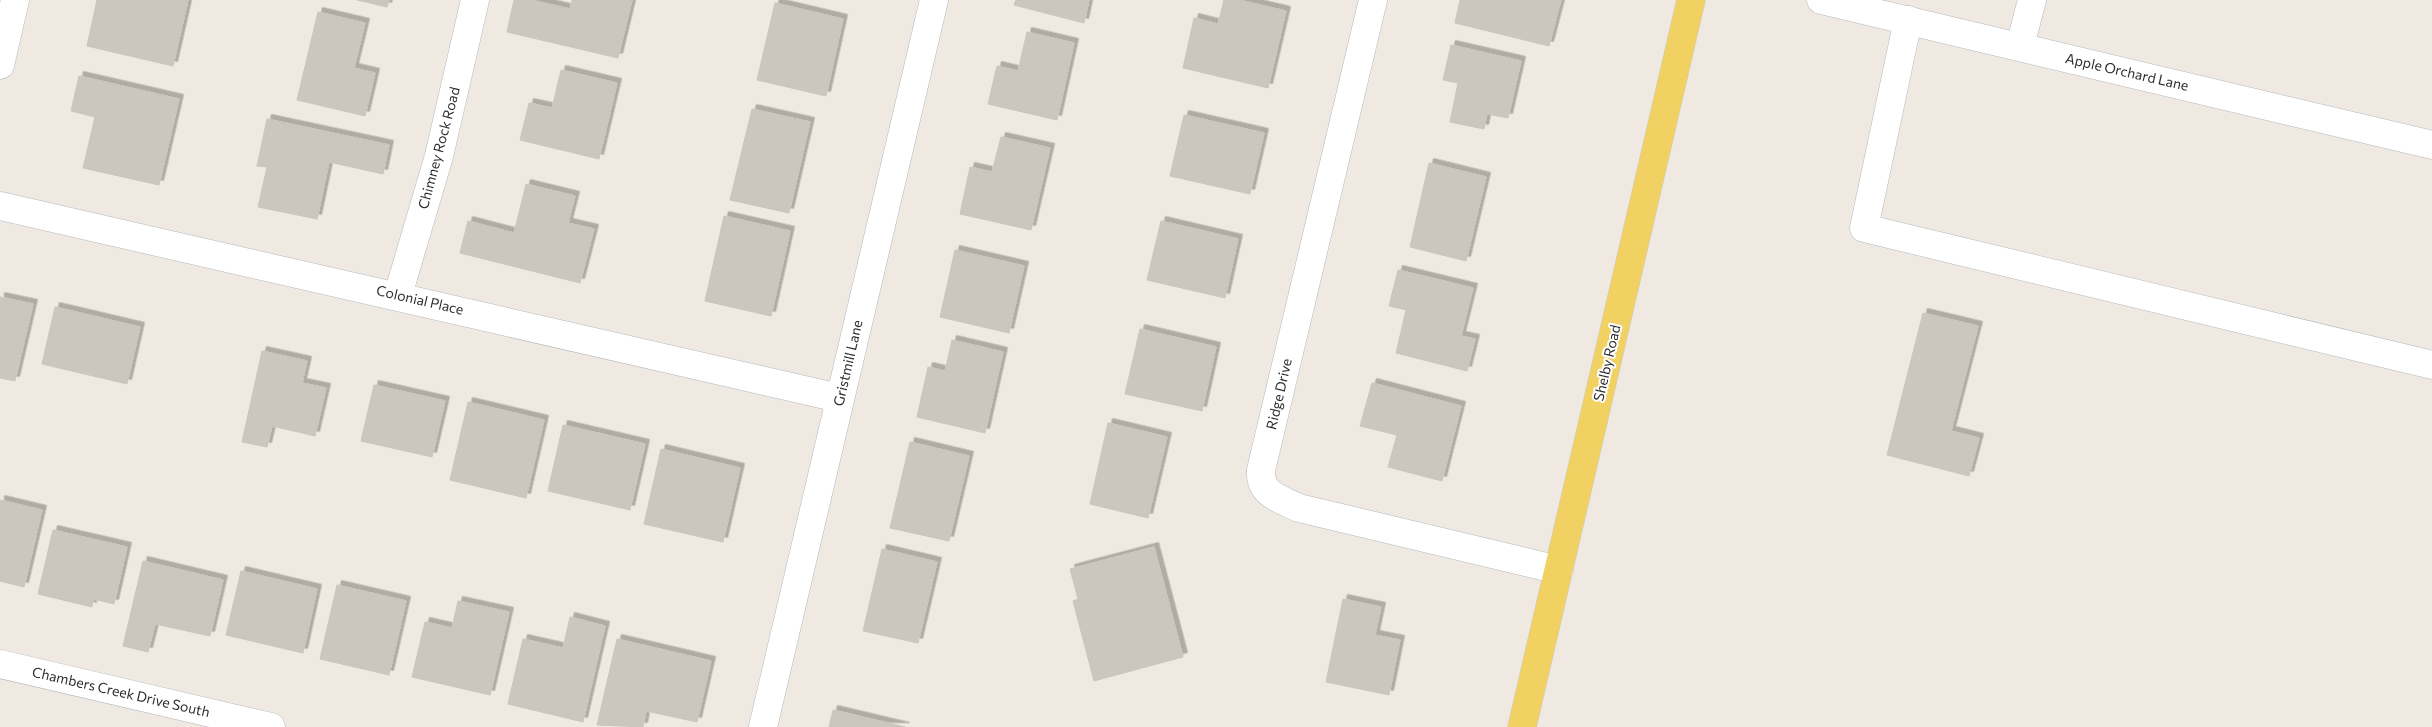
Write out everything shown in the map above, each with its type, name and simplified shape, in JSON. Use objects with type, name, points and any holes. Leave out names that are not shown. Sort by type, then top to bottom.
[{"type":"main road","name":"Shelby Road","points":[[1522,727],[1691,0]]},
{"type":"street","points":[[0,65],[15,0]]},
{"type":"street","name":"Chimney Rock Road","points":[[398,295],[439,156],[475,0]]},
{"type":"street","name":"Gristmill Lane","points":[[763,727],[934,0]]},
{"type":"street","name":"Ridge Drive","points":[[1373,0],[1260,480],[1267,492],[1299,508],[1559,570]]},
{"type":"street","name":"Apple Orchard Lane","points":[[1821,0],[2432,145]]},
{"type":"street","points":[[2020,46],[2032,0]]},
{"type":"street","points":[[1908,20],[1864,228],[2432,365]]},
{"type":"street","name":"Colonial Place","points":[[0,206],[398,295],[839,398]]},
{"type":"street","name":"Chambers Creek Drive South","points":[[0,664],[271,727]]},
{"type":"building","points":[[97,0],[188,0],[173,66],[87,46]]},
{"type":"building","points":[[357,0],[389,0],[387,7]]},
{"type":"building","points":[[514,0],[531,0],[570,9],[572,0],[632,0],[618,58],[507,32]]},
{"type":"building","points":[[1016,0],[1089,0],[1084,23],[1014,5]]},
{"type":"building","points":[[1224,0],[1239,0],[1286,11],[1268,88],[1183,68],[1194,18],[1218,24]]},
{"type":"building","points":[[1460,0],[1561,0],[1549,46],[1455,23]]},
{"type":"building","points":[[775,3],[843,19],[826,96],[757,80]]},
{"type":"building","points":[[318,12],[365,23],[354,68],[375,73],[365,116],[297,100]]},
{"type":"building","points":[[1027,32],[1074,43],[1057,120],[988,104],[997,66],[1018,71]]},
{"type":"building","points":[[1451,45],[1521,61],[1508,118],[1487,114],[1484,129],[1450,122],[1458,83],[1443,80]]},
{"type":"building","points":[[561,70],[617,83],[599,159],[520,140],[529,103],[552,108]]},
{"type":"building","points":[[79,76],[179,99],[159,185],[83,168],[95,117],[71,111]]},
{"type":"building","points":[[752,109],[810,122],[789,213],[730,200]]},
{"type":"building","points":[[1184,115],[1264,133],[1250,194],[1170,176]]},
{"type":"building","points":[[267,119],[389,145],[383,174],[329,162],[317,219],[258,207],[267,167],[257,166]]},
{"type":"building","points":[[1001,137],[1050,148],[1031,230],[960,214],[970,167],[992,172]]},
{"type":"building","points":[[1429,163],[1486,177],[1466,261],[1410,247]]},
{"type":"building","points":[[526,184],[575,196],[568,223],[594,229],[580,283],[460,253],[468,221],[514,233]]},
{"type":"building","points":[[724,216],[790,231],[771,316],[705,301]]},
{"type":"building","points":[[1161,221],[1238,239],[1225,298],[1147,280]]},
{"type":"building","points":[[955,250],[1024,266],[1009,333],[940,317]]},
{"type":"building","points":[[1398,270],[1473,288],[1461,336],[1475,339],[1467,371],[1396,353],[1406,310],[1389,306]]},
{"type":"building","points":[[0,297],[33,304],[15,381],[0,378]]},
{"type":"building","points":[[55,307],[140,327],[127,384],[42,364]]},
{"type":"building","points":[[1923,313],[1978,326],[1951,431],[1979,438],[1969,476],[1887,455]]},
{"type":"building","points":[[1140,329],[1216,347],[1202,411],[1125,394]]},
{"type":"building","points":[[952,340],[1003,352],[985,433],[917,417],[928,367],[945,371]]},
{"type":"building","points":[[262,351],[307,361],[302,383],[326,388],[315,436],[272,426],[267,447],[242,442]]},
{"type":"building","points":[[1372,383],[1461,406],[1442,481],[1388,467],[1397,435],[1360,426]]},
{"type":"building","points":[[374,385],[445,401],[432,457],[361,441]]},
{"type":"building","points":[[468,402],[544,420],[526,498],[450,480]]},
{"type":"building","points":[[1108,423],[1167,437],[1148,518],[1090,504]]},
{"type":"building","points":[[563,425],[645,444],[630,510],[548,491]]},
{"type":"building","points":[[910,442],[969,456],[949,541],[890,528]]},
{"type":"building","points":[[661,449],[740,468],[723,542],[644,524]]},
{"type":"building","points":[[0,500],[42,510],[24,587],[0,581]]},
{"type":"building","points":[[53,530],[127,547],[114,604],[93,599],[92,607],[38,594]]},
{"type":"building","points":[[1154,547],[1183,657],[1094,681],[1073,601],[1078,599],[1070,569]]},
{"type":"building","points":[[882,549],[937,562],[918,643],[863,631]]},
{"type":"building","points":[[143,561],[223,580],[210,636],[155,624],[148,652],[123,646]]},
{"type":"building","points":[[241,571],[317,589],[303,653],[226,635]]},
{"type":"building","points":[[337,585],[406,601],[389,675],[320,659]]},
{"type":"building","points":[[1343,599],[1381,607],[1375,635],[1400,640],[1389,695],[1326,682]]},
{"type":"building","points":[[458,601],[509,612],[490,695],[412,677],[425,622],[452,628]]},
{"type":"building","points":[[570,617],[605,626],[583,722],[508,704],[523,639],[563,648]]},
{"type":"building","points":[[617,639],[711,661],[697,722],[646,711],[643,727],[597,725]]},
{"type":"building","points":[[833,710],[905,727],[829,727]]}]
